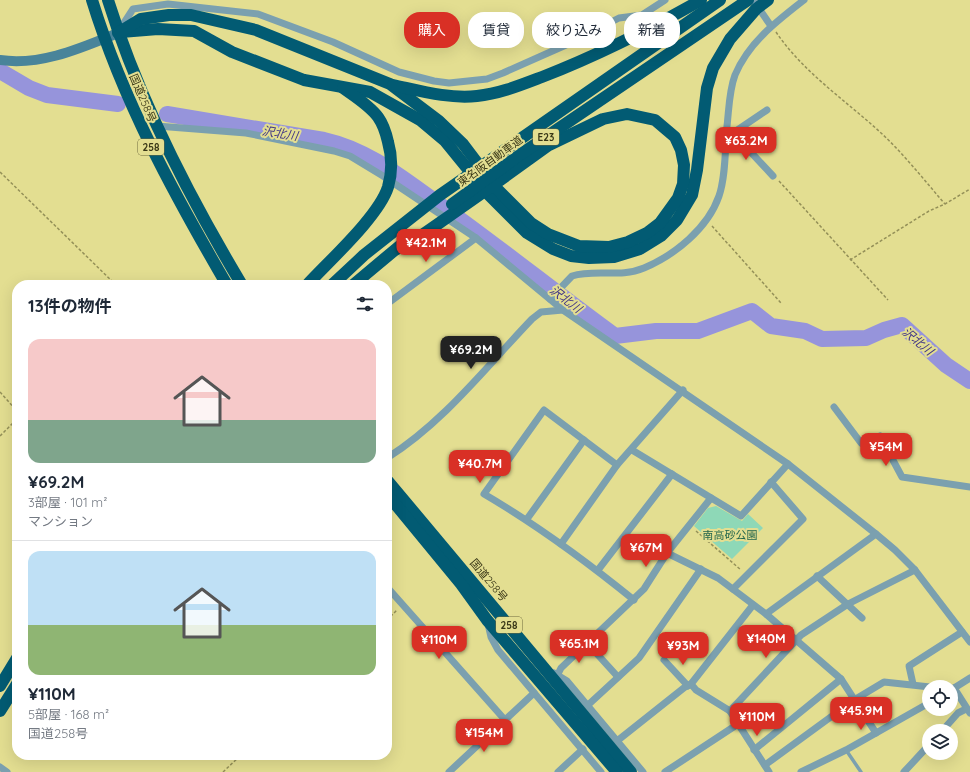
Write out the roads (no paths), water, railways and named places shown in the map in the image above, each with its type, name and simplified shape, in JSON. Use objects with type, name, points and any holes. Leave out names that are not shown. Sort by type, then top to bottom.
[{"type":"highway","name":"国道258号","points":[[92,0],[105,38],[143,130],[167,181],[224,280]]},
{"type":"highway","name":"国道258号","points":[[108,0],[118,33],[179,174],[239,280]]},
{"type":"highway","points":[[118,33],[141,19],[169,15],[191,15],[256,30],[390,84],[438,95],[478,96],[515,87],[574,65],[673,16],[701,0]]},
{"type":"highway","name":"東名阪自動車道","points":[[337,280],[364,255],[440,195],[720,0]]},
{"type":"highway","name":"東名阪自動車道","points":[[359,280],[432,219],[521,154],[748,0]]},
{"type":"highway","points":[[118,33],[158,29],[194,31],[232,52],[304,80],[370,92],[420,120],[445,141],[505,212],[540,242],[571,256],[589,258],[614,257],[627,254],[651,244],[677,220],[685,207],[692,195],[697,170],[707,88],[721,53],[743,23],[768,0]]},
{"type":"highway","points":[[390,84],[439,121],[463,144],[497,189],[531,223],[548,234],[579,246],[609,247],[628,242],[647,233],[660,223],[678,198],[683,184],[684,165],[681,150],[675,136],[655,120],[627,114],[603,119],[581,128],[549,145],[415,240],[397,248]]},
{"type":"highway","points":[[312,280],[372,216],[388,187],[391,151],[378,116],[367,105],[340,86]]},
{"type":"highway","name":"国道258号","points":[[392,486],[631,772]]},
{"type":"highway","name":"258","points":[[392,500],[462,584],[487,620],[617,772]]},
{"type":"highway","points":[[0,686],[12,666]]},
{"type":"highway","points":[[0,711],[12,692]]},
{"type":"street","points":[[4,60],[26,61],[47,57],[87,45],[118,33],[133,9],[168,4],[258,14],[333,42],[399,72],[434,81],[450,83],[470,82],[503,73],[566,45],[619,18],[642,15],[665,0]]},
{"type":"street","points":[[753,0],[772,26]]},
{"type":"street","points":[[551,297],[572,276],[619,274],[644,268],[677,250],[697,231],[719,195],[730,132],[730,100],[735,76],[753,46],[772,26],[804,0]]},
{"type":"street","points":[[730,132],[767,110]]},
{"type":"street","points":[[157,126],[246,134],[334,150],[350,156],[476,238],[551,297],[563,310],[683,390],[788,464],[896,550],[915,570],[970,642]]},
{"type":"street","points":[[730,132],[773,176]]},
{"type":"street","points":[[392,300],[476,238]]},
{"type":"street","points":[[392,455],[422,434],[439,418],[532,319],[541,312],[563,310]]},
{"type":"street","points":[[561,544],[618,465],[683,390]]},
{"type":"street","points":[[834,407],[861,443],[865,444],[880,436],[902,477],[970,487]]},
{"type":"street","points":[[618,465],[544,410],[484,494],[526,519],[598,570],[634,600]]},
{"type":"street","points":[[526,519],[584,440]]},
{"type":"street","points":[[632,450],[740,516],[788,464]]},
{"type":"street","points":[[598,570],[672,474]]},
{"type":"street","points":[[733,589],[803,519],[771,482]]},
{"type":"street","points":[[558,674],[561,668],[588,644],[644,589],[667,553],[711,498]]},
{"type":"street","points":[[766,614],[876,534]]},
{"type":"street","points":[[667,553],[718,578],[766,614],[841,679],[876,733]]},
{"type":"street","points":[[588,706],[639,658],[701,569]]},
{"type":"street","points":[[730,711],[796,640],[848,604],[915,570]]},
{"type":"street","points":[[817,576],[862,618]]},
{"type":"street","points":[[392,593],[505,720]]},
{"type":"street","points":[[617,741],[690,685],[753,605]]},
{"type":"street","points":[[487,620],[491,637],[498,650],[601,772]]},
{"type":"street","points":[[913,684],[909,666],[962,632]]},
{"type":"street","points":[[588,644],[618,677]]},
{"type":"street","points":[[664,660],[696,690],[730,711],[769,772]]},
{"type":"street","points":[[545,668],[558,674],[567,681],[643,772]]},
{"type":"street","points":[[958,686],[970,678]]},
{"type":"street","points":[[754,750],[841,679]]},
{"type":"street","points":[[764,765],[854,700],[884,682],[922,686]]},
{"type":"street","points":[[449,772],[534,693]]},
{"type":"street","points":[[948,724],[958,713],[968,711],[958,698]]},
{"type":"street","points":[[801,772],[846,750],[922,707]]},
{"type":"street","points":[[665,772],[738,724]]},
{"type":"street","points":[[558,772],[582,749]]},
{"type":"street","points":[[904,772],[922,753]]},
{"type":"street","points":[[0,767],[7,772]]},
{"type":"lane","points":[[846,750],[860,772]]},
{"type":"waterway","name":"沢北川","points":[[0,71],[29,88],[47,95],[118,104]]},
{"type":"waterway","name":"沢北川","points":[[167,114],[324,140],[371,158],[413,185],[615,336],[656,331],[698,331],[752,311],[771,326],[805,331],[822,339],[866,338],[884,330],[902,325],[946,365],[970,381]]},
{"type":"park label","name":"南高砂公園","points":[[730,535]]}]
